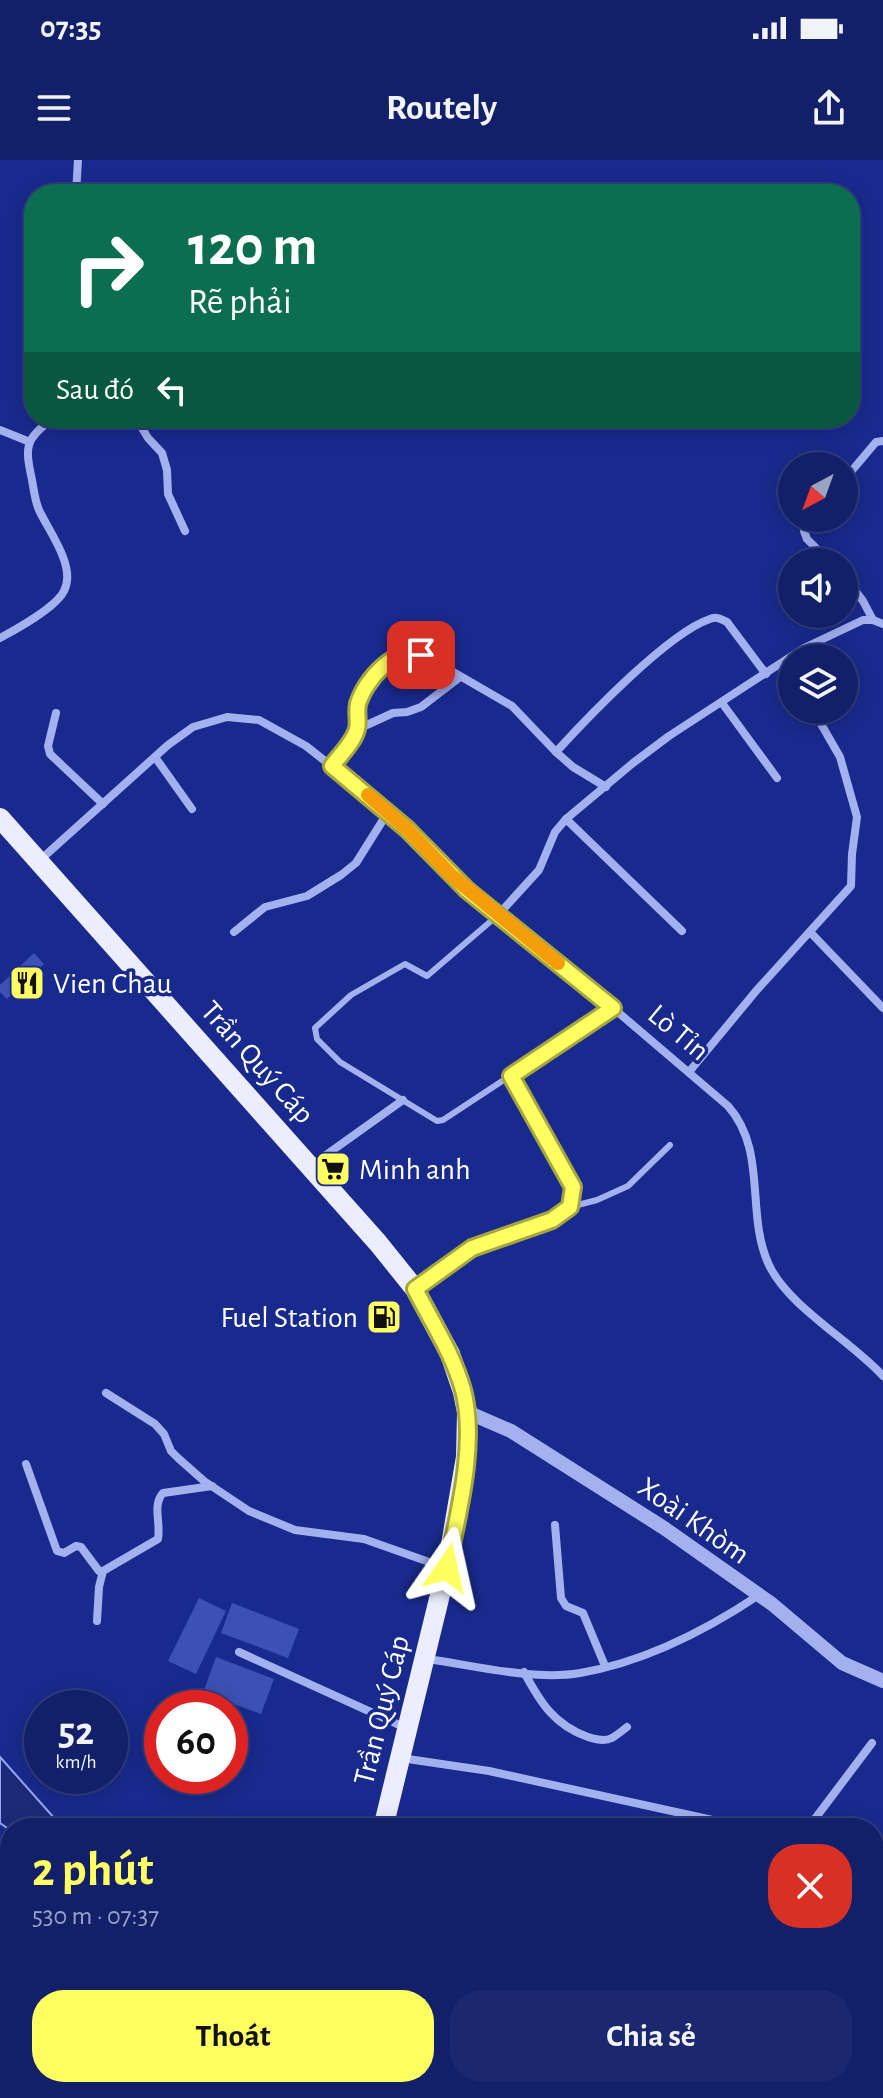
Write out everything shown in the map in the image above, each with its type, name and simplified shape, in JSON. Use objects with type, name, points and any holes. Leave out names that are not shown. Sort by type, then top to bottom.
[{"type":"main road","name":"Trần Quý Cáp","points":[[0,818],[378,1243],[415,1289],[450,1354],[467,1412],[463,1480],[447,1568],[386,1818]]},
{"type":"street","points":[[77,184],[78,160]]},
{"type":"street","points":[[0,638],[54,602],[67,582],[60,551],[34,495],[26,457],[30,442],[40,428]]},
{"type":"street","points":[[142,428],[162,453],[167,470],[166,487],[185,531]]},
{"type":"street","points":[[0,430],[30,442]]},
{"type":"street","points":[[858,463],[876,442],[883,441]]},
{"type":"street","points":[[804,532],[816,548]]},
{"type":"street","points":[[858,594],[873,620]]},
{"type":"street","points":[[556,752],[579,726],[659,652],[709,619],[718,617],[727,622],[766,674]]},
{"type":"street","points":[[821,644],[863,620],[883,624]]},
{"type":"street","points":[[358,729],[360,697],[372,678],[401,653],[411,652],[512,706],[573,767],[606,787]]},
{"type":"street","points":[[498,915],[539,870],[555,832],[566,819],[669,736],[778,668]]},
{"type":"street","points":[[332,766],[358,729],[393,713],[421,707],[460,677]]},
{"type":"street","points":[[722,703],[777,778]]},
{"type":"street","points":[[56,713],[48,746],[50,754],[103,804]]},
{"type":"street","name":"Lò Tỉn","points":[[39,861],[193,727],[219,719],[240,717],[272,725],[306,746],[388,812],[452,876],[728,1106],[739,1118],[747,1135],[764,1249],[774,1275],[883,1376]]},
{"type":"street","points":[[689,1072],[756,991],[851,886],[856,809],[840,757],[821,724]]},
{"type":"street","points":[[155,757],[192,809]]},
{"type":"street","points":[[234,932],[265,907],[307,896],[341,875],[362,855],[388,812]]},
{"type":"street","points":[[566,819],[682,931]]},
{"type":"street","points":[[810,932],[883,1008]]},
{"type":"street","points":[[415,1289],[472,1248],[552,1220],[570,1207],[573,1187],[511,1076]]},
{"type":"street","points":[[311,1166],[403,1100]]},
{"type":"street","points":[[106,1393],[161,1429],[171,1451],[212,1486],[249,1511],[295,1530],[364,1539],[447,1568]]},
{"type":"street","name":"Xoài Khòm","points":[[467,1412],[511,1431],[633,1507],[759,1595],[842,1663],[883,1681]]},
{"type":"street","points":[[26,1464],[57,1551],[64,1553],[76,1546],[81,1547],[99,1571],[103,1571]]},
{"type":"street","points":[[97,1621],[103,1571],[158,1539],[157,1507],[163,1493],[212,1486]]},
{"type":"street","points":[[555,1525],[561,1598],[566,1606],[583,1613],[605,1666]]},
{"type":"street","points":[[426,1659],[524,1672],[578,1673],[646,1655],[716,1624],[759,1595]]},
{"type":"street","points":[[239,1652],[406,1728]]},
{"type":"street","points":[[524,1672],[542,1705],[559,1724],[597,1740],[609,1740],[627,1727]]},
{"type":"street","points":[[816,1818],[872,1743]]},
{"type":"street","points":[[401,1758],[489,1771],[703,1818]]},
{"type":"lane","points":[[498,915],[427,976],[405,964],[351,995],[315,1028],[317,1039],[340,1062],[430,1118],[443,1120],[613,1008]]},
{"type":"lane","points":[[570,1207],[597,1200],[628,1186],[670,1145]]},
{"type":"shaded area","points":[[0,1757],[24,1784],[24,1794],[33,1794],[54,1818],[0,1818]]},
{"type":"building","points":[[34,953],[44,964],[7,999],[0,992],[0,985]]},
{"type":"building","points":[[199,1598],[226,1611],[196,1674],[168,1661]]},
{"type":"building","points":[[232,1603],[299,1629],[288,1658],[221,1633]]},
{"type":"building","points":[[216,1657],[274,1679],[261,1714],[248,1709],[248,1690],[204,1690]]},
{"type":"slow traffic","points":[[368,795],[407,829],[467,890],[558,963]]},
{"type":"place","name":"Vien Chau","points":[[27,983]]},
{"type":"place","name":"Minh anh","points":[[333,1169]]},
{"type":"place","name":"Fuel Station","points":[[384,1317]]},
{"type":"route","points":[[421,655],[401,653],[372,678],[360,697],[356,719],[358,729],[332,766],[382,806],[467,890],[613,1008],[511,1076],[573,1187],[570,1207],[552,1220],[472,1248],[415,1289],[450,1354],[467,1412],[466,1457],[447,1568]]}]
